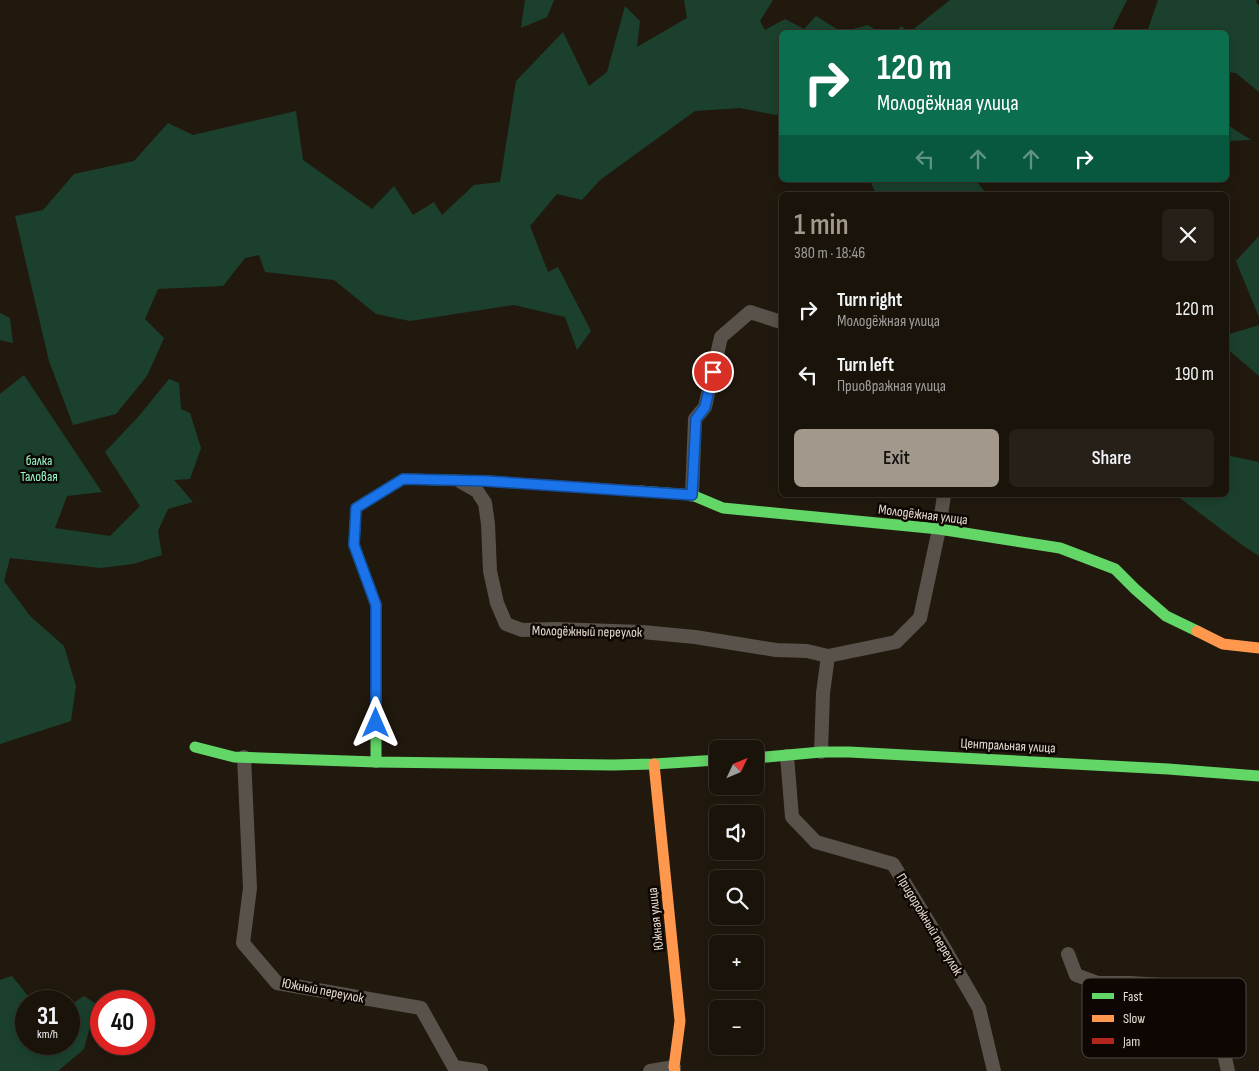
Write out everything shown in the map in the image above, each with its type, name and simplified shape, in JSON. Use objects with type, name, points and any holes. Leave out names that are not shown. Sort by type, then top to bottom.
[{"type":"street","points":[[692,495],[696,419],[705,407],[721,336],[750,312],[779,321]]},
{"type":"street","name":"Молодёжная улица","points":[[376,762],[376,605],[354,545],[356,508],[403,479],[496,481],[692,495],[723,508],[939,530],[1060,548],[1115,569],[1166,616],[1223,644],[1259,648]]},
{"type":"street","name":"Молодёжный переулок","points":[[458,480],[477,491],[486,503],[490,571],[497,603],[506,624],[522,630],[555,629],[642,632],[695,637],[776,650],[807,651],[828,656]]},
{"type":"street","points":[[821,752],[823,693],[828,656],[896,642],[920,618],[939,530],[944,497]]},
{"type":"street","points":[[195,747],[234,757],[376,762],[613,765],[709,761]]},
{"type":"street","name":"Центральная улица","points":[[764,757],[821,752],[849,752],[1168,769],[1259,776]]},
{"type":"street","name":"Придорожный переулок","points":[[787,756],[792,818],[816,842],[893,864],[979,1008],[994,1071]]},
{"type":"street","name":"Южный переулок","points":[[244,757],[250,888],[243,943],[277,983],[421,1008],[454,1067],[481,1071]]},
{"type":"street","name":"Южная улица","points":[[654,764],[680,1020],[674,1069]]},
{"type":"street","points":[[1068,954],[1076,975],[1084,978]]},
{"type":"street","points":[[1225,1058],[1228,1071]]},
{"type":"street","points":[[650,1071],[674,1069]]},
{"type":"green space","points":[[525,0],[554,0],[547,17],[521,28]]},
{"type":"green space","points":[[684,0],[773,0],[760,21],[765,30],[785,19],[804,29],[816,16],[839,30],[779,30],[779,116],[740,108],[695,111],[600,180],[582,200],[557,194],[530,226],[548,272],[558,267],[591,331],[577,350],[565,317],[514,305],[410,321],[376,314],[334,280],[265,272],[259,255],[245,258],[223,286],[158,289],[145,319],[164,338],[147,376],[116,414],[73,425],[49,361],[15,216],[43,210],[74,174],[134,161],[168,123],[193,135],[296,111],[303,160],[372,209],[394,186],[413,215],[434,202],[442,215],[474,185],[500,182],[516,81],[563,32],[589,86],[607,72],[625,6],[640,21],[637,47],[687,18]]},
{"type":"green space","points":[[950,0],[1127,0],[1112,30],[912,30]]},
{"type":"green space","points":[[1158,0],[1257,0],[1256,2],[1259,6],[1259,92],[1236,73],[1229,72],[1229,30],[1148,30]]},
{"type":"green space","points":[[868,25],[876,30],[849,30]]},
{"type":"green space","points":[[901,26],[907,30],[898,30]]},
{"type":"green space","points":[[1229,126],[1251,140],[1229,141]]},
{"type":"green space","points":[[871,182],[977,182],[985,192],[875,192]]},
{"type":"green space","points":[[1259,236],[1259,317],[1236,261]]},
{"type":"green space","points":[[0,313],[10,318],[13,343],[0,340]]},
{"type":"green space","points":[[1259,325],[1259,376],[1229,351],[1230,334]]},
{"type":"green space","name":"балка Таловая","points":[[24,375],[102,492],[67,496],[55,528],[110,536],[140,506],[105,452],[139,416],[169,379],[179,383],[181,409],[190,413],[201,448],[190,479],[174,480],[193,502],[168,509],[158,531],[162,555],[133,564],[101,568],[10,558],[4,581],[30,616],[64,646],[76,686],[71,721],[0,744],[0,394]]},
{"type":"green space","points":[[1229,456],[1259,462],[1259,556],[1179,497],[1229,497]]},
{"type":"green space","points":[[12,976],[23,990],[15,990],[15,1055],[77,1055],[58,1071],[0,1071],[0,980]]},
{"type":"green space","points":[[84,996],[90,1000],[90,1026],[84,1049],[80,1052],[80,999]]},
{"type":"traffic: fast","points":[[376,762],[376,605],[354,545],[356,508],[403,479],[516,483]]},
{"type":"traffic: fast","points":[[640,491],[692,495],[723,508],[939,529],[1060,548],[1115,569],[1166,616],[1197,631]]},
{"type":"traffic: fast","points":[[195,747],[234,757],[376,762],[613,765],[709,761]]},
{"type":"traffic: fast","points":[[764,757],[821,752],[849,752],[1168,769],[1259,776]]},
{"type":"traffic: slow","points":[[1197,631],[1223,644],[1259,648]]},
{"type":"traffic: slow","points":[[654,764],[680,1021],[675,1071]]},
{"type":"traffic: jam","points":[[516,483],[640,491]]},
{"type":"route","points":[[376,723],[376,605],[354,545],[356,508],[403,479],[486,481],[692,495],[696,419],[705,407],[713,372]]}]
